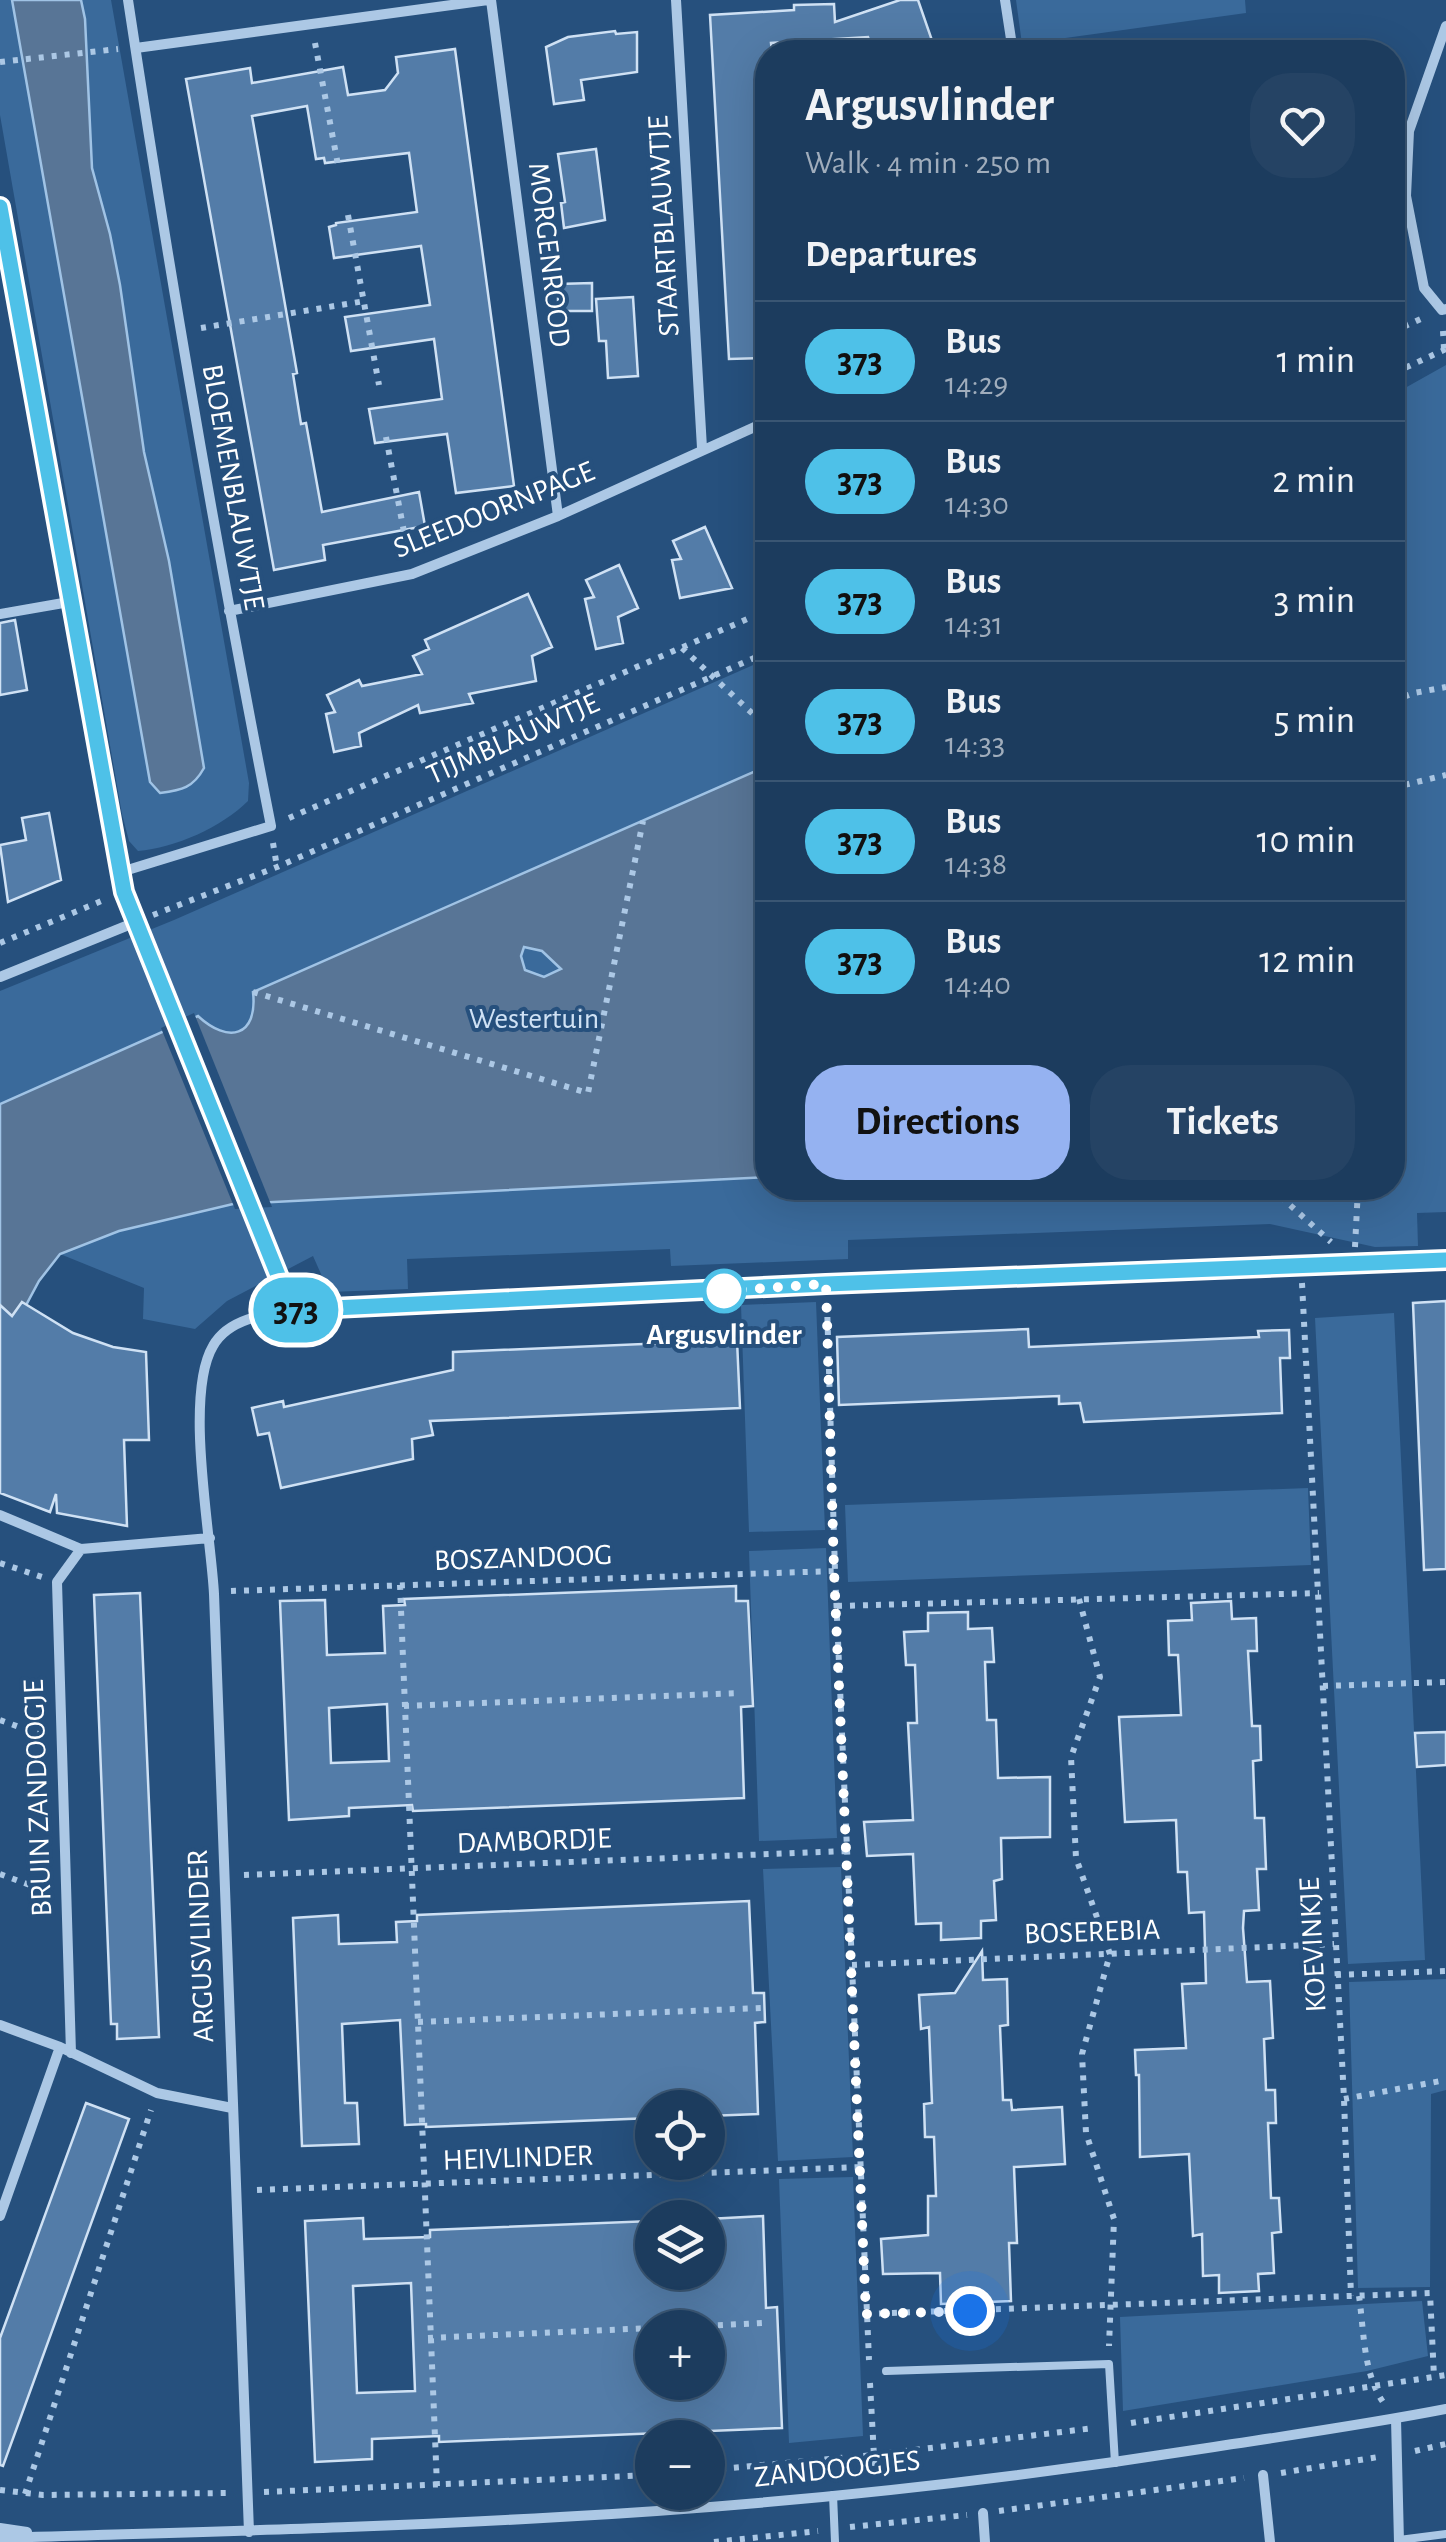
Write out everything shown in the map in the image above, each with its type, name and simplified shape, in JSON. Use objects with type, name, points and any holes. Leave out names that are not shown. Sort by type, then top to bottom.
[{"type":"street","name":"BLOEMENBLAUWTJE","points":[[128,0],[228,610],[271,826]]},
{"type":"street","points":[[136,48],[489,0]]},
{"type":"street","name":"MORGENROOD","points":[[489,0],[558,516]]},
{"type":"street","name":"STAARTBLAUWTJE","points":[[676,0],[702,448]]},
{"type":"street","points":[[1004,0],[1011,40]]},
{"type":"street","points":[[1444,309],[1424,288],[1406,196],[1409,131],[1446,26]]},
{"type":"street","points":[[0,208],[124,892],[136,922],[0,977]]},
{"type":"street","name":"SLEEDOORNPAGE","points":[[228,610],[412,574],[558,516],[755,426]]},
{"type":"street","points":[[0,614],[69,602]]},
{"type":"street","points":[[122,872],[271,826]]},
{"type":"street","name":"ARGUSVLINDER","points":[[249,2537],[214,1591],[200,1418],[203,1381],[213,1346],[236,1324],[259,1314],[292,1310],[1446,1260]]},
{"type":"street","points":[[0,1515],[81,1549],[210,1538]]},
{"type":"street","points":[[57,1582],[81,1549]]},
{"type":"street","name":"BRUIN ZANDOOGJE","points":[[0,2216],[66,2050],[57,1582]]},
{"type":"street","points":[[0,2025],[66,2050],[157,2093],[232,2108]]},
{"type":"street","name":"ZANDOOGJES","points":[[0,2538],[249,2537],[560,2518],[876,2492],[1114,2463],[1446,2409]]},
{"type":"street","points":[[1396,2419],[1398,2541]]},
{"type":"street","points":[[1264,2476],[1270,2542]]},
{"type":"street","points":[[983,2513],[985,2542]]},
{"type":"street","name":"ZANDOOGJES","points":[[0,2528],[48,2536]]},
{"type":"lane","points":[[136,922],[292,1310]]},
{"type":"lane","points":[[886,2371],[1109,2364],[1114,2463]]},
{"type":"lane","points":[[833,2495],[836,2542]]},
{"type":"lane","points":[[1398,2541],[1446,2534]]},
{"type":"path","points":[[312,24],[338,164]]},
{"type":"path","points":[[4,62],[108,49]]},
{"type":"path","points":[[348,216],[378,385]]},
{"type":"path","points":[[180,331],[365,301]]},
{"type":"path","points":[[1405,326],[1444,309]]},
{"type":"path","points":[[1405,367],[1446,348]]},
{"type":"path","points":[[386,437],[412,574]]},
{"type":"path","points":[[271,826],[755,616]]},
{"type":"path","points":[[682,648],[755,716]]},
{"type":"path","name":"TIJMBLAUWTJE","points":[[136,922],[277,867],[755,658]]},
{"type":"path","points":[[1405,698],[1446,688]]},
{"type":"path","points":[[1405,785],[1446,775]]},
{"type":"path","points":[[253,992],[588,1093],[643,821]]},
{"type":"path","points":[[0,943],[124,892]]},
{"type":"path","points":[[1284,1200],[1354,1264]]},
{"type":"path","points":[[1354,1264],[1357,1200]]},
{"type":"path","name":"KOEVINKJE","points":[[1301,1266],[1355,2296],[1374,2388]]},
{"type":"path","points":[[826,1284],[834,1571],[876,2492]]},
{"type":"path","points":[[0,1563],[57,1582]]},
{"type":"path","name":"BOSZANDOOG","points":[[214,1591],[834,1571]]},
{"type":"path","points":[[400,1585],[437,2486]]},
{"type":"path","points":[[837,1606],[1318,1593]]},
{"type":"path","points":[[1079,1600],[1100,1677],[1071,1756],[1076,1858],[1110,1954],[1082,2054],[1086,2133],[1114,2219],[1109,2364]]},
{"type":"path","points":[[1323,1686],[1446,1682]]},
{"type":"path","points":[[404,1706],[741,1693]]},
{"type":"path","points":[[0,1720],[62,1742]]},
{"type":"path","name":"DAMBORDJE","points":[[223,1876],[847,1851]]},
{"type":"path","points":[[0,1874],[66,1898]]},
{"type":"path","name":"BOSEREBIA","points":[[852,1965],[1334,1944]]},
{"type":"path","points":[[1336,1975],[1446,1971]]},
{"type":"path","points":[[418,2022],[762,2008]]},
{"type":"path","points":[[1344,2098],[1446,2080]]},
{"type":"path","points":[[24,2494],[157,2093]]},
{"type":"path","name":"HEIVLINDER","points":[[236,2191],[861,2166]]},
{"type":"path","points":[[866,2314],[1430,2293],[1434,2378]]},
{"type":"path","points":[[725,2325],[762,2323]]},
{"type":"path","points":[[428,2338],[635,2329]]},
{"type":"path","name":"ZANDOOGJES","points":[[725,2468],[1113,2426],[1446,2375]]},
{"type":"path","name":"ZANDOOGJES","points":[[714,2542],[983,2513],[1264,2476],[1446,2444]]},
{"type":"path","points":[[0,2490],[24,2494],[248,2492],[635,2476]]},
{"type":"green space","points":[[0,0],[12,0],[150,782],[161,793],[186,786],[204,768],[169,561],[144,452],[120,285],[92,168],[81,0],[111,0],[249,783],[248,801],[225,819],[182,841],[152,849],[138,851],[129,841],[122,814],[0,115]]},
{"type":"green space","points":[[1016,0],[1245,0],[1246,13],[1051,40],[1021,40]]},
{"type":"green space","name":"Westertuin","points":[[1446,365],[1446,1212],[1417,1213],[1418,1246],[1375,1247],[1270,1224],[848,1240],[848,1259],[671,1266],[670,1249],[407,1259],[408,1289],[329,1292],[313,1256],[227,1301],[195,1329],[143,1319],[144,1288],[60,1254],[0,1106],[0,991],[174,920],[755,664],[755,1200],[1405,1200],[1405,388]]},
{"type":"green space","points":[[816,1302],[825,1530],[749,1532],[741,1305]]},
{"type":"green space","points":[[1394,1313],[1425,1960],[1348,1964],[1315,1318]]},
{"type":"green space","points":[[1308,1488],[1311,1565],[848,1582],[845,1505]]},
{"type":"green space","points":[[826,1548],[837,1838],[759,1841],[749,1551]]},
{"type":"green space","points":[[841,1867],[853,2157],[778,2161],[763,1869]]},
{"type":"green space","points":[[1446,1979],[1446,2090],[1431,2094],[1430,2287],[1358,2288],[1349,1982]]},
{"type":"green space","points":[[853,2177],[863,2436],[789,2443],[779,2179]]},
{"type":"green space","points":[[1422,2301],[1428,2356],[1367,2371],[1123,2411],[1120,2317]]},
{"type":"shaded area","points":[[12,0],[81,0],[85,19],[92,168],[120,285],[144,452],[169,561],[204,768],[191,784],[175,791],[160,793],[150,782]]},
{"type":"shaded area","points":[[755,771],[755,1178],[233,1204],[119,1231],[60,1254],[39,1281],[0,1354],[0,1104],[198,1016],[220,1030],[239,1031],[251,1019],[253,992]],"holes":[[[524,947],[542,951],[561,969],[544,977],[525,970],[521,956]]]},
{"type":"pier","points":[[194,1013],[272,1207],[235,1209],[161,1028]]},
{"type":"building","points":[[900,0],[918,0],[932,40],[755,40],[755,358],[729,359],[710,15],[834,4],[835,22]]},
{"type":"building","points":[[637,32],[637,72],[581,80],[584,100],[554,104],[546,47],[568,37]]},
{"type":"building","points":[[455,49],[514,486],[456,493],[447,434],[375,443],[369,409],[442,399],[434,339],[351,351],[345,317],[430,305],[421,246],[334,258],[329,227],[417,212],[409,153],[325,163],[324,158],[316,159],[307,106],[252,116],[297,373],[293,374],[301,424],[306,423],[322,512],[419,492],[425,526],[323,545],[325,560],[274,570],[186,79],[250,68],[252,83],[343,67],[348,95],[385,90],[398,73],[396,57]]},
{"type":"building","points":[[596,149],[605,220],[564,228],[561,203],[565,202],[558,154]]},
{"type":"building","points":[[592,283],[592,311],[558,311],[558,284]]},
{"type":"building","points":[[633,297],[638,376],[608,378],[606,341],[599,341],[596,299]]},
{"type":"building","points":[[705,527],[732,588],[680,598],[672,560],[681,559],[673,541]]},
{"type":"building","points":[[619,565],[638,608],[618,617],[623,643],[596,649],[585,599],[594,597],[586,580]]},
{"type":"building","points":[[528,594],[552,647],[532,656],[536,681],[469,694],[473,703],[420,713],[418,705],[359,733],[361,746],[334,752],[326,714],[335,712],[327,695],[359,680],[362,686],[422,674],[413,656],[429,649],[425,640]]},
{"type":"building","points":[[15,620],[27,690],[0,695],[0,623]]},
{"type":"building","points":[[49,813],[61,880],[8,902],[0,845],[26,840],[22,818]]},
{"type":"building","points":[[1446,1301],[1446,1569],[1424,1570],[1413,1303]]},
{"type":"building","points":[[22,1302],[73,1333],[113,1347],[146,1352],[149,1440],[124,1440],[127,1526],[57,1513],[56,1494],[50,1512],[0,1493],[0,1305],[12,1316]]},
{"type":"building","points":[[1028,1329],[1029,1347],[1259,1337],[1258,1331],[1289,1330],[1290,1358],[1280,1358],[1282,1413],[1084,1422],[1080,1403],[1059,1404],[1059,1396],[839,1405],[837,1337]]},
{"type":"building","points":[[737,1340],[740,1408],[430,1421],[433,1435],[412,1439],[413,1459],[281,1488],[269,1433],[258,1435],[252,1408],[283,1401],[284,1407],[453,1370],[453,1352]]},
{"type":"building","points":[[736,1586],[736,1601],[748,1601],[753,1706],[741,1707],[744,1798],[413,1811],[412,1805],[349,1808],[349,1816],[289,1820],[280,1601],[325,1600],[327,1655],[385,1653],[383,1606],[405,1605],[404,1599]],"holes":[[[387,1704],[389,1761],[331,1763],[329,1708]]]},
{"type":"building","points":[[140,1593],[159,2037],[117,2039],[117,2024],[111,2024],[94,1595]]},
{"type":"building","points":[[1231,1601],[1232,1619],[1256,1618],[1257,1651],[1248,1651],[1252,1726],[1260,1726],[1261,1760],[1253,1761],[1255,1818],[1264,1818],[1266,1869],[1257,1869],[1259,1910],[1244,1911],[1243,1928],[1247,1982],[1270,1981],[1273,2038],[1264,2039],[1266,2090],[1275,2090],[1276,2123],[1268,2123],[1271,2198],[1279,2198],[1281,2232],[1272,2233],[1274,2273],[1258,2274],[1259,2291],[1219,2293],[1219,2275],[1203,2276],[1202,2234],[1193,2236],[1189,2154],[1140,2157],[1135,2050],[1186,2048],[1182,1984],[1206,1983],[1204,1912],[1189,1913],[1187,1872],[1178,1872],[1176,1820],[1125,1822],[1119,1717],[1181,1715],[1178,1655],[1169,1655],[1168,1621],[1192,1620],[1191,1603]]},
{"type":"building","points":[[968,1612],[968,1629],[992,1628],[994,1662],[985,1662],[987,1720],[996,1720],[998,1778],[1050,1777],[1050,1837],[1001,1838],[1002,1879],[994,1881],[996,1920],[981,1921],[981,1938],[941,1940],[941,1923],[916,1924],[913,1854],[867,1856],[864,1822],[913,1820],[908,1723],[917,1723],[915,1665],[906,1665],[904,1632],[928,1631],[928,1613]]},
{"type":"building","points":[[1446,1732],[1446,1765],[1417,1767],[1415,1733]]},
{"type":"building","points":[[749,1901],[753,1993],[764,1993],[765,2022],[755,2023],[758,2114],[725,2115],[725,2090],[635,2090],[635,2119],[405,2125],[400,2020],[342,2024],[345,2103],[357,2103],[359,2144],[302,2146],[293,1918],[338,1915],[339,1944],[397,1942],[396,1922],[417,1921],[417,1915]]},
{"type":"building","points":[[982,1951],[983,1980],[1007,1979],[1008,2025],[1000,2026],[1003,2100],[1011,2100],[1012,2110],[1062,2107],[1065,2164],[1014,2167],[1017,2243],[1009,2243],[1011,2301],[941,2304],[940,2273],[883,2274],[881,2239],[928,2235],[928,2196],[936,2196],[934,2137],[925,2137],[924,2104],[932,2103],[929,2027],[921,2029],[919,1995],[955,1993]]},
{"type":"building","points":[[86,2103],[129,2119],[3,2466],[0,2338]]},
{"type":"building","points":[[763,2216],[766,2308],[777,2307],[782,2428],[725,2430],[725,2420],[635,2420],[635,2434],[439,2442],[439,2436],[372,2439],[372,2459],[315,2462],[305,2221],[363,2218],[364,2239],[430,2237],[430,2230],[635,2222],[635,2290],[725,2290],[725,2218]],"holes":[[[411,2283],[415,2391],[357,2393],[353,2286]]]},
{"type":"bus line","name":"373","points":[[0,207],[124,892],[292,1310],[1446,1260]]},
{"type":"place","name":"Argusvlinder","points":[[724,1291]]},
{"type":"route","points":[[724,1291],[826,1284],[834,1571],[866,2314],[970,2311]]}]
